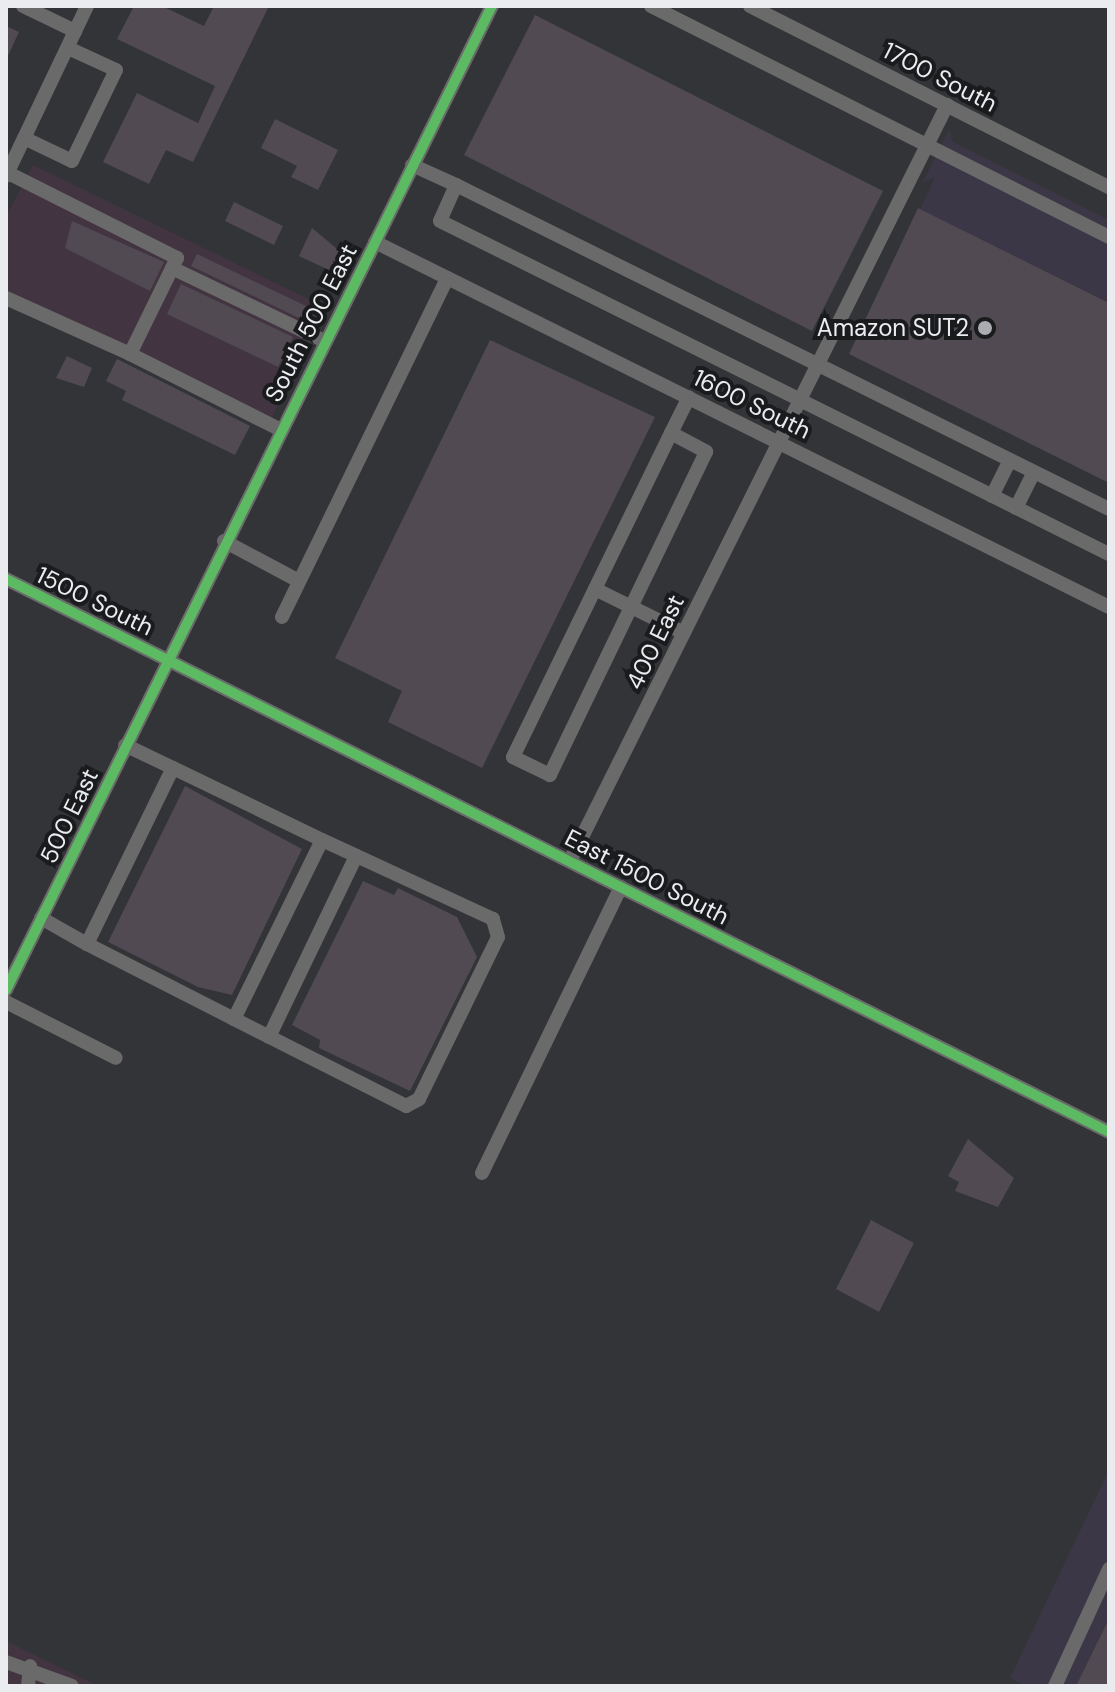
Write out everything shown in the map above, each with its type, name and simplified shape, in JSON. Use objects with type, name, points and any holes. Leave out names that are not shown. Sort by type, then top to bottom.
[{"type":"street","points":[[23,6],[75,31]]},
{"type":"street","points":[[87,6],[7,175],[173,252],[172,268],[130,354]]},
{"type":"street","name":"South 500 East","points":[[167,659],[322,340],[375,242],[492,6]]},
{"type":"street","points":[[651,6],[1109,237]]},
{"type":"street","name":"1700 South","points":[[750,6],[1109,187]]},
{"type":"street","points":[[24,138],[72,161],[116,70],[68,48]]},
{"type":"street","name":"400 East","points":[[570,861],[947,105]]},
{"type":"street","points":[[412,165],[1109,509]]},
{"type":"street","points":[[456,185],[440,221],[1109,554]]},
{"type":"street","name":"1600 South","points":[[375,242],[1109,607]]},
{"type":"street","points":[[172,268],[322,340]]},
{"type":"street","points":[[282,617],[447,278]]},
{"type":"street","points":[[6,298],[130,354],[279,429]]},
{"type":"street","points":[[671,433],[706,452],[550,775],[513,757],[671,433],[689,397]]},
{"type":"street","points":[[992,496],[1010,460]]},
{"type":"street","points":[[1016,508],[1034,472]]},
{"type":"street","points":[[224,541],[299,581]]},
{"type":"street","name":"1500 South","points":[[6,579],[167,659]]},
{"type":"street","points":[[595,589],[684,633]]},
{"type":"street","name":"500 East","points":[[6,990],[167,659]]},
{"type":"street","name":"East 1500 South","points":[[167,659],[1109,1132]]},
{"type":"street","points":[[41,918],[406,1106],[419,1099],[498,937],[493,919],[125,745]]},
{"type":"street","points":[[87,944],[173,768]]},
{"type":"street","points":[[234,1019],[322,840]]},
{"type":"street","points":[[269,1037],[356,856]]},
{"type":"street","points":[[482,1173],[621,887]]},
{"type":"street","points":[[6,1002],[116,1058]]},
{"type":"street","points":[[1055,1686],[1109,1569]]},
{"type":"street","points":[[6,1662],[30,1666],[72,1686]]},
{"type":"street","points":[[28,1686],[30,1666]]},
{"type":"shaded area","points":[[949,130],[953,142],[1109,220],[1109,303],[920,209],[935,177],[923,182]]},
{"type":"shaded area","points":[[33,165],[323,306],[267,429],[6,297],[6,217]]},
{"type":"shaded area","points":[[1109,1470],[1109,1686],[1025,1686],[1010,1678]]},
{"type":"shaded area","points":[[6,1641],[98,1686],[6,1686]]},
{"type":"building","points":[[134,6],[162,6],[204,26],[214,6],[269,6],[193,162],[166,150],[149,184],[103,162],[137,93],[198,123],[215,86],[117,39]]},
{"type":"building","points":[[535,15],[883,191],[812,331],[464,155]]},
{"type":"building","points":[[6,26],[19,32],[6,60]]},
{"type":"building","points":[[275,119],[338,150],[318,190],[291,177],[297,166],[261,148]]},
{"type":"building","points":[[234,202],[283,226],[274,245],[225,221]]},
{"type":"building","name":"Amazon SUT2","points":[[918,208],[1109,303],[1109,483],[849,354]]},
{"type":"building","points":[[72,221],[164,262],[150,291],[65,248]]},
{"type":"building","points":[[312,228],[342,253],[333,272],[299,256]]},
{"type":"building","points":[[197,254],[306,306],[301,319],[191,266]]},
{"type":"building","points":[[181,284],[293,337],[278,367],[167,314]]},
{"type":"building","points":[[490,340],[655,417],[482,768],[388,722],[402,691],[335,658]]},
{"type":"building","points":[[67,356],[92,368],[84,387],[56,378]]},
{"type":"building","points":[[117,359],[250,426],[235,455],[122,400],[126,391],[106,381]]},
{"type":"building","points":[[185,786],[302,849],[232,995],[198,987],[108,942]]},
{"type":"building","points":[[363,881],[394,895],[398,888],[457,917],[477,957],[410,1091],[319,1048],[320,1040],[292,1025]]},
{"type":"building","points":[[968,1139],[1014,1178],[998,1207],[955,1191],[959,1182],[948,1176]]},
{"type":"building","points":[[871,1220],[914,1243],[879,1312],[836,1289]]},
{"type":"building","points":[[1109,1619],[1109,1686],[1076,1686]]},
{"type":"cycle path","points":[[6,990],[492,6]]},
{"type":"cycle path","points":[[6,579],[1109,1132]]},
{"type":"place","name":"Amazon SUT2","points":[[985,328]]}]
